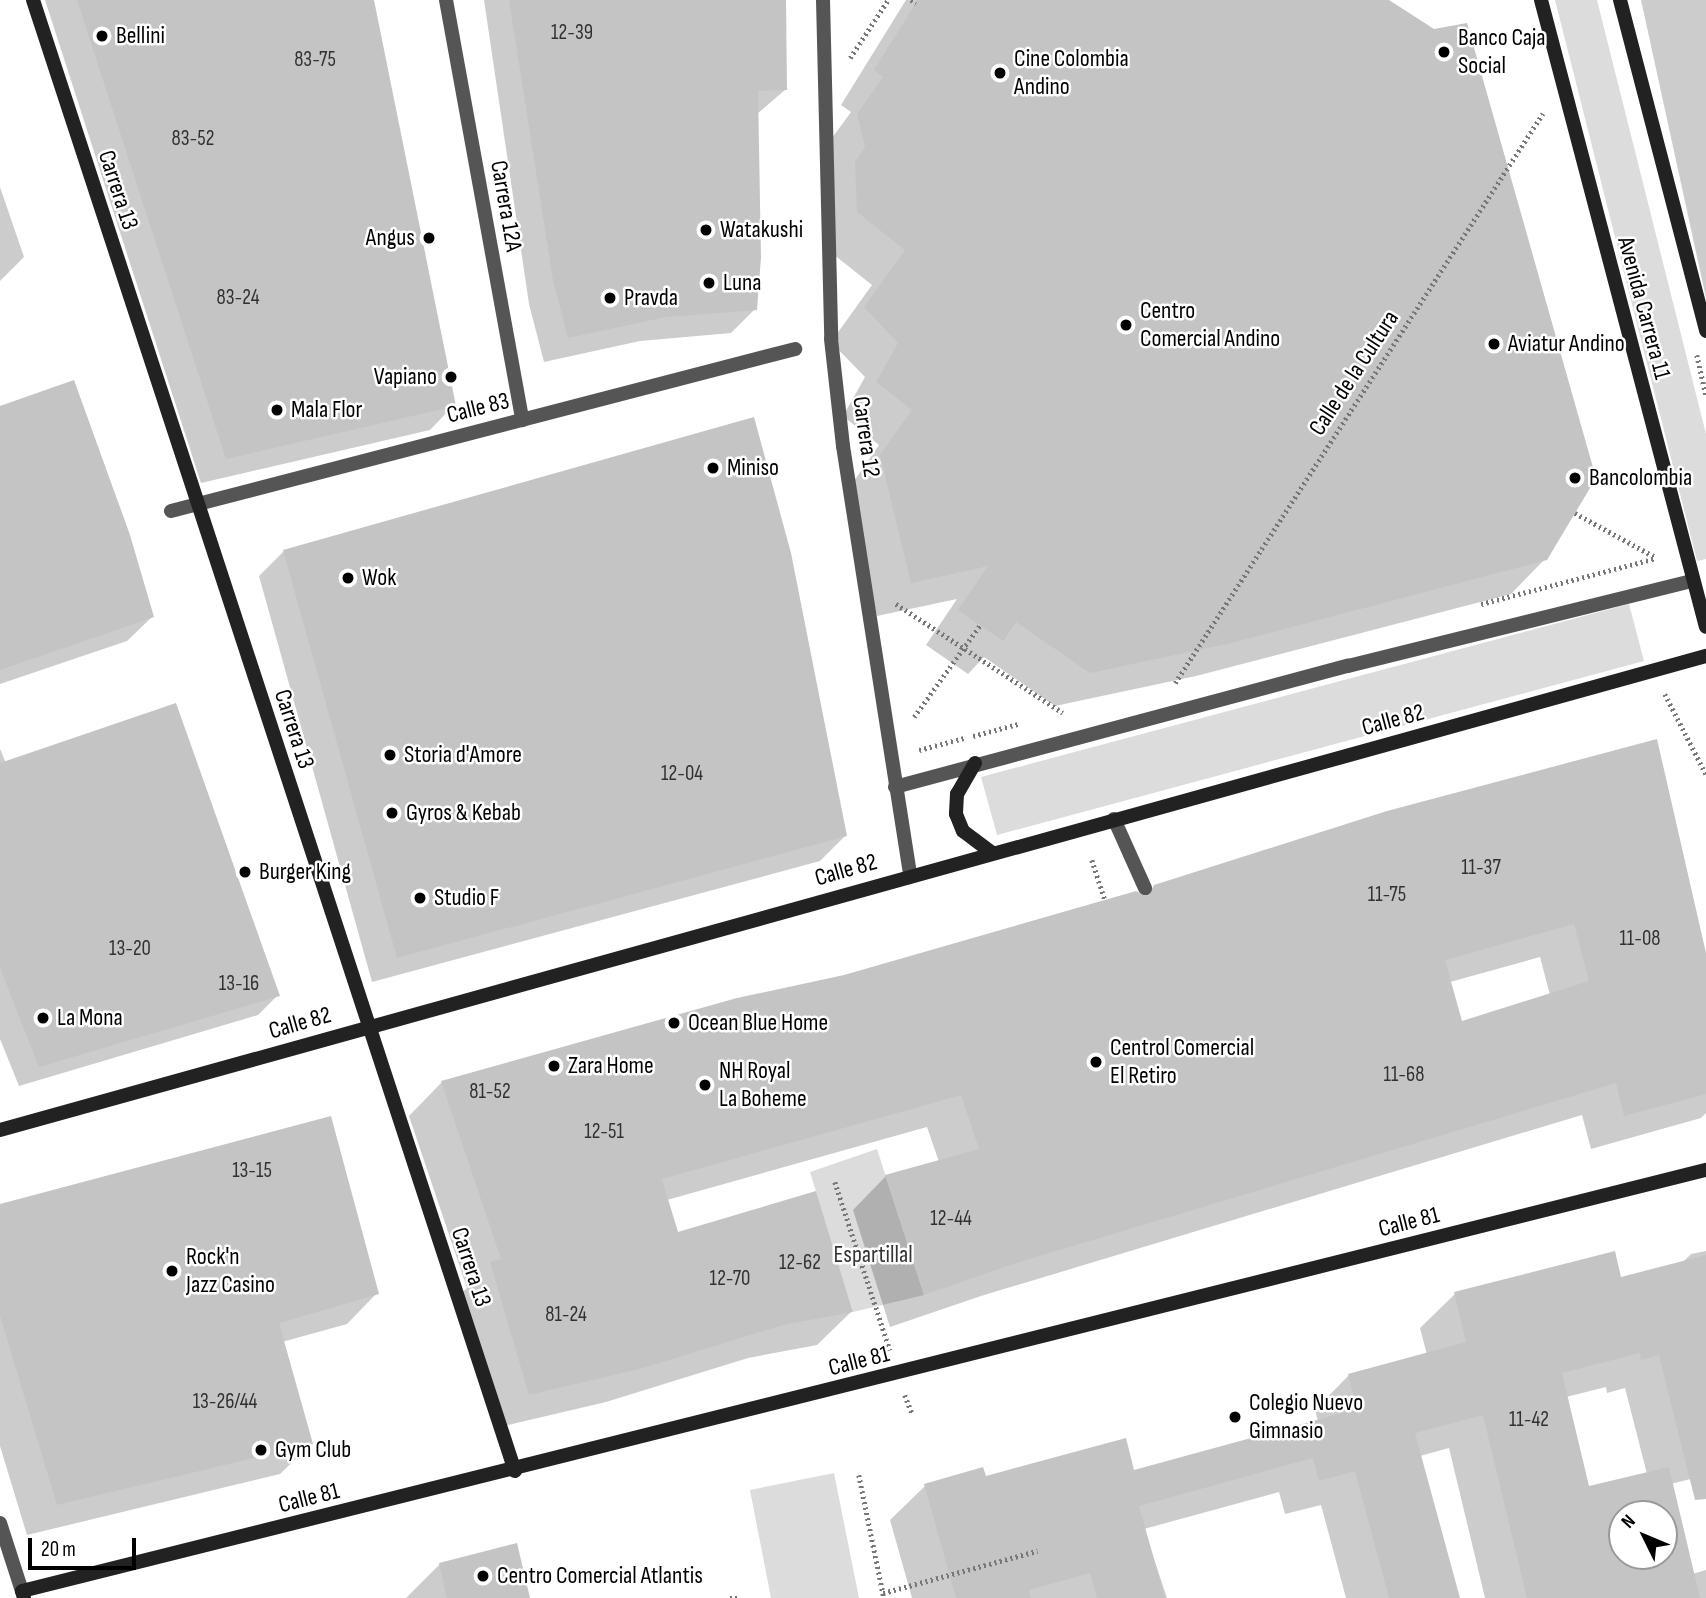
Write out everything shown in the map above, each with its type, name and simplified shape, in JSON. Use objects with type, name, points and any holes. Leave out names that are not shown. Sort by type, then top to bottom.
[{"type":"street","name":"Carrera 13","points":[[33,0],[515,1471]]},
{"type":"street","name":"Carrera 12A","points":[[446,0],[522,420]]},
{"type":"street","name":"Carrera 12","points":[[823,0],[831,340],[843,446],[910,876]]},
{"type":"street","name":"Avenida Carrera 11","points":[[1541,0],[1691,580],[1706,627]]},
{"type":"street","points":[[1620,0],[1706,331]]},
{"type":"street","name":"Calle 83","points":[[171,510],[795,349]]},
{"type":"street","points":[[895,787],[975,763],[1691,580]]},
{"type":"street","name":"Calle 82","points":[[0,1130],[1706,656]]},
{"type":"street","points":[[975,763],[957,794],[956,814],[963,831],[992,853]]},
{"type":"street","points":[[1114,820],[1145,888]]},
{"type":"street","name":"Calle 81","points":[[23,1594],[1706,1170]]},
{"type":"street","points":[[0,1523],[23,1594]]},
{"type":"path","points":[[849,60],[888,0]]},
{"type":"path","name":"Calle de la Cultura","points":[[1175,683],[1563,82]]},
{"type":"path","points":[[1575,513],[1656,558]]},
{"type":"path","points":[[896,604],[1063,713]]},
{"type":"path","points":[[914,717],[980,625]]},
{"type":"path","points":[[1654,671],[1706,774]]},
{"type":"path","points":[[1092,860],[1105,900]]},
{"type":"path","points":[[835,1182],[912,1413]]},
{"type":"path","points":[[859,1475],[884,1595],[1038,1550]]},
{"type":"path","points":[[730,1598],[740,1598]]},
{"type":"green space","points":[[1555,0],[1597,0],[1706,434],[1706,559],[1697,561]]},
{"type":"green space","points":[[1629,604],[1644,661],[997,835],[981,777]]},
{"type":"green space","name":"Espartillal","points":[[877,1149],[924,1295],[853,1312],[810,1172]]},
{"type":"green space","points":[[834,1473],[859,1598],[771,1598],[750,1490]]},
{"type":"building","points":[[77,0],[374,0],[456,406],[226,459]]},
{"type":"building","points":[[509,0],[786,0],[787,90],[758,91],[761,257],[757,310],[666,317],[568,338],[553,280]]},
{"type":"building","name":"Centro Comercial Andino","points":[[918,0],[1389,0],[1434,29],[1467,23],[1596,478],[1547,560],[1231,643],[1090,673],[1016,622],[1003,641],[958,610],[988,566],[911,583],[880,455],[912,410],[876,382],[898,343],[864,307],[905,250],[857,212],[855,162],[865,147],[857,114],[883,77],[874,70]]},
{"type":"building","points":[[74,380],[130,535],[154,617],[0,670],[0,406]]},
{"type":"building","points":[[754,417],[791,553],[847,836],[397,958],[283,550]]},
{"type":"building","points":[[176,703],[280,996],[39,1067],[0,968],[0,763]]},
{"type":"building","points":[[1657,739],[1706,953],[1706,1094],[1624,1116],[1616,1083],[1016,1263],[924,1295],[885,1175],[979,1149],[961,1095],[662,1179],[678,1232],[816,1191],[853,1312],[783,1325],[643,1368],[529,1395],[490,1262],[501,1259],[441,1081],[737,998],[844,975],[1136,891],[1148,897],[1154,885],[1387,811]],"holes":[[[1574,924],[1589,981],[1462,1021],[1445,960]]]},
{"type":"building","points":[[331,1116],[379,1294],[279,1323],[313,1444],[57,1505],[0,1316],[0,1204]]},
{"type":"building","points":[[1615,1251],[1621,1277],[1706,1255],[1706,1499],[1695,1500],[1659,1355],[1641,1360],[1640,1353],[1562,1373],[1589,1486],[1669,1467],[1677,1500],[1608,1500],[1608,1570],[1678,1570],[1678,1505],[1700,1598],[1527,1598],[1483,1415],[1415,1433],[1460,1598],[1389,1598],[1355,1471],[1319,1481],[1313,1458],[1139,1506],[1165,1598],[1097,1598],[1090,1573],[1029,1590],[1031,1598],[956,1598],[924,1484],[983,1467],[986,1476],[1126,1438],[1134,1470],[1357,1409],[1348,1374],[1466,1342],[1454,1292]]},
{"type":"building","name":"Centro Comercial Atlantis","points":[[517,1543],[530,1598],[447,1598],[439,1563]]},
{"type":"place","name":"Bellini","points":[[102,36]]},
{"type":"place","name":"Banco Caja Social","points":[[1444,52]]},
{"type":"place","name":"Cine Colombia Andino","points":[[1000,73]]},
{"type":"place","name":"Watakushi","points":[[706,230]]},
{"type":"place","name":"Angus","points":[[429,238]]},
{"type":"place","name":"Luna","points":[[709,283]]},
{"type":"place","name":"Pravda","points":[[610,298]]},
{"type":"place","name":"Centro Comercial Andino","points":[[1126,325]]},
{"type":"place","name":"Aviatur Andino","points":[[1494,344]]},
{"type":"place","name":"Vapiano","points":[[451,377]]},
{"type":"place","name":"Mala Flor","points":[[277,410]]},
{"type":"place","name":"Miniso","points":[[713,468]]},
{"type":"place","name":"Bancolombia","points":[[1575,478]]},
{"type":"place","name":"Wok","points":[[348,578]]},
{"type":"place","name":"Storia d'Amore","points":[[390,755]]},
{"type":"place","name":"Gyros & Kebab","points":[[392,813]]},
{"type":"place","name":"Burger King","points":[[245,872]]},
{"type":"place","name":"Studio F","points":[[420,898]]},
{"type":"place","name":"La Mona","points":[[43,1018]]},
{"type":"place","name":"Ocean Blue Home","points":[[674,1023]]},
{"type":"place","name":"Centrol Comercial El Retiro","points":[[1096,1062]]},
{"type":"place","name":"Zara Home","points":[[554,1066]]},
{"type":"place","name":"NH Royal La Boheme","points":[[705,1085]]},
{"type":"place","name":"Rock'n Jazz Casino","points":[[172,1271]]},
{"type":"place","name":"Colegio Nuevo Gimnasio","points":[[1235,1417]]},
{"type":"place","name":"Gym Club","points":[[261,1450]]},
{"type":"place","name":"Centro Comercial Atlantis","points":[[483,1576]]}]
